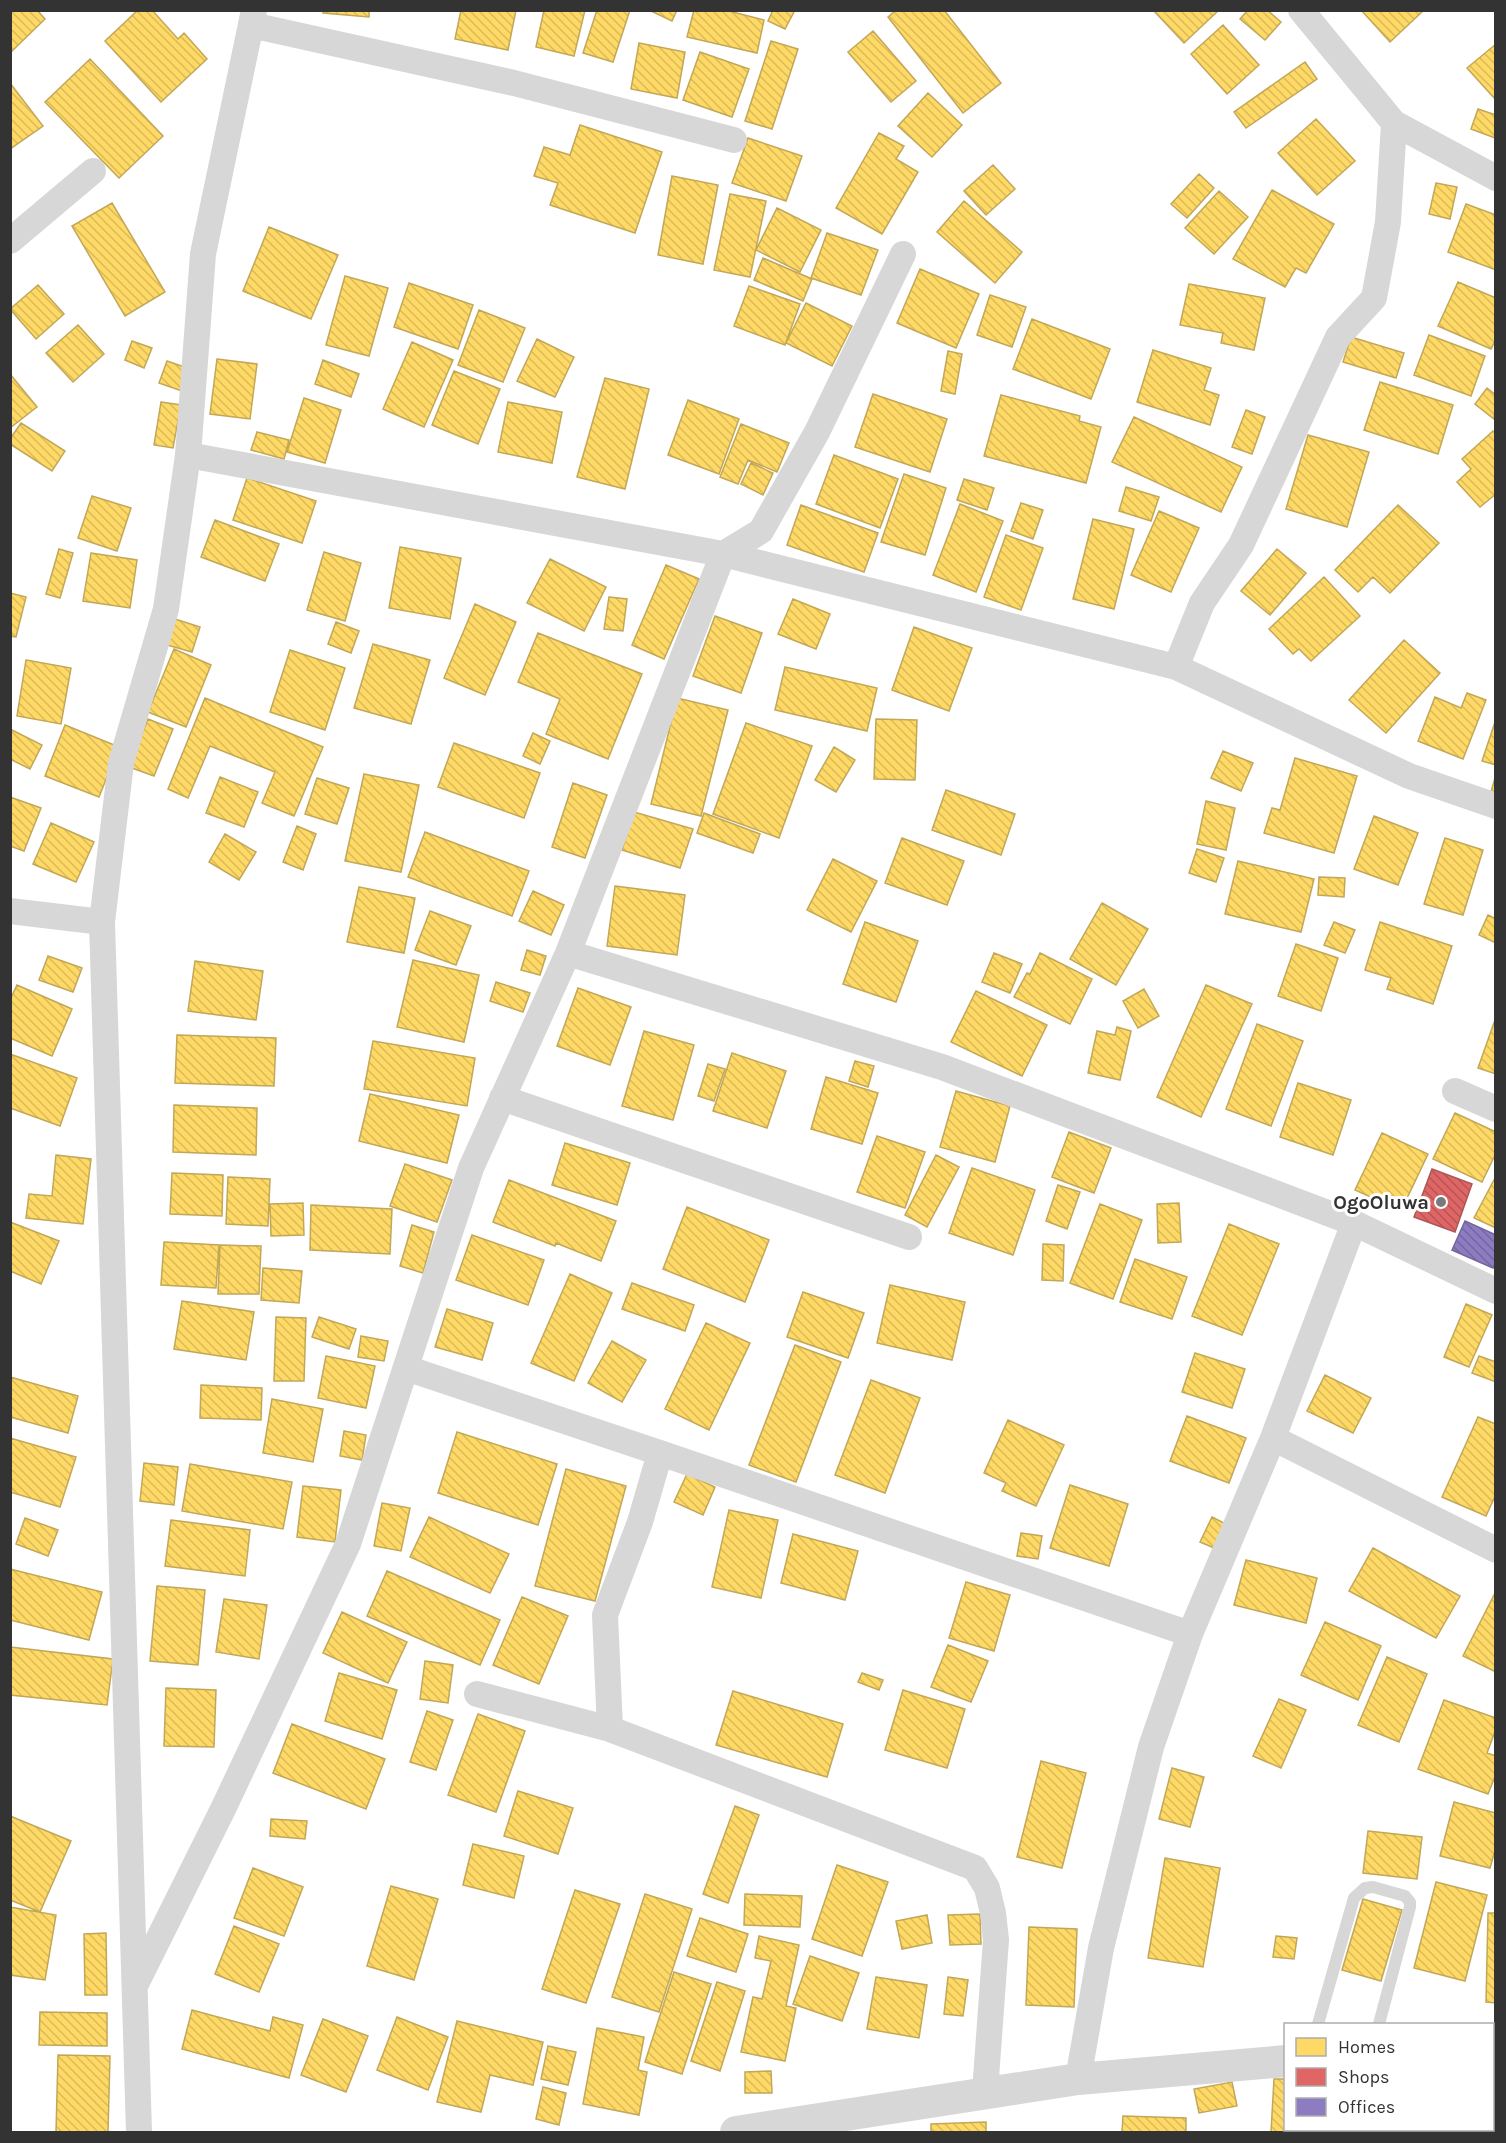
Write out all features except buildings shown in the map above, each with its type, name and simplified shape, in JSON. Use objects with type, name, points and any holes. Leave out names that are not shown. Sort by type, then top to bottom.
[{"type":"street","points":[[1301,10],[1394,123],[1496,178]]},
{"type":"street","points":[[139,2133],[102,922],[121,763],[166,609],[189,454],[203,254],[252,17],[734,140]]},
{"type":"street","points":[[1176,666],[1202,603],[1241,545],[1338,337],[1374,298],[1388,222],[1394,123]]},
{"type":"street","points":[[10,241],[93,171]]},
{"type":"street","points":[[135,1986],[224,1807],[348,1544],[471,1168],[568,953],[723,554],[761,531],[818,432],[903,254]]},
{"type":"street","points":[[189,454],[723,554],[1176,666],[1409,776],[1496,806]]},
{"type":"street","points":[[11,912],[102,922]]},
{"type":"street","points":[[568,953],[942,1067],[1354,1223],[1496,1291]]},
{"type":"street","points":[[1455,1091],[1496,1109]]},
{"type":"street","points":[[502,1098],[909,1237]]},
{"type":"street","points":[[1078,2079],[1101,1948],[1150,1747],[1190,1634],[1273,1438],[1354,1223]]},
{"type":"street","points":[[406,1368],[1190,1634]]},
{"type":"street","points":[[1273,1438],[1496,1550]]},
{"type":"street","points":[[610,1729],[605,1615],[640,1522],[660,1453]]},
{"type":"street","points":[[477,1694],[610,1729],[975,1868],[987,1888],[996,1940],[985,2092]]},
{"type":"street","points":[[736,2133],[1078,2079],[1284,2061]]},
{"type":"lane","points":[[1319,2023],[1354,1898],[1358,1892],[1373,1887],[1405,1896],[1410,1902],[1380,2023]]},
{"type":"place","name":"OgoOluwa","points":[[1441,1202]]}]
